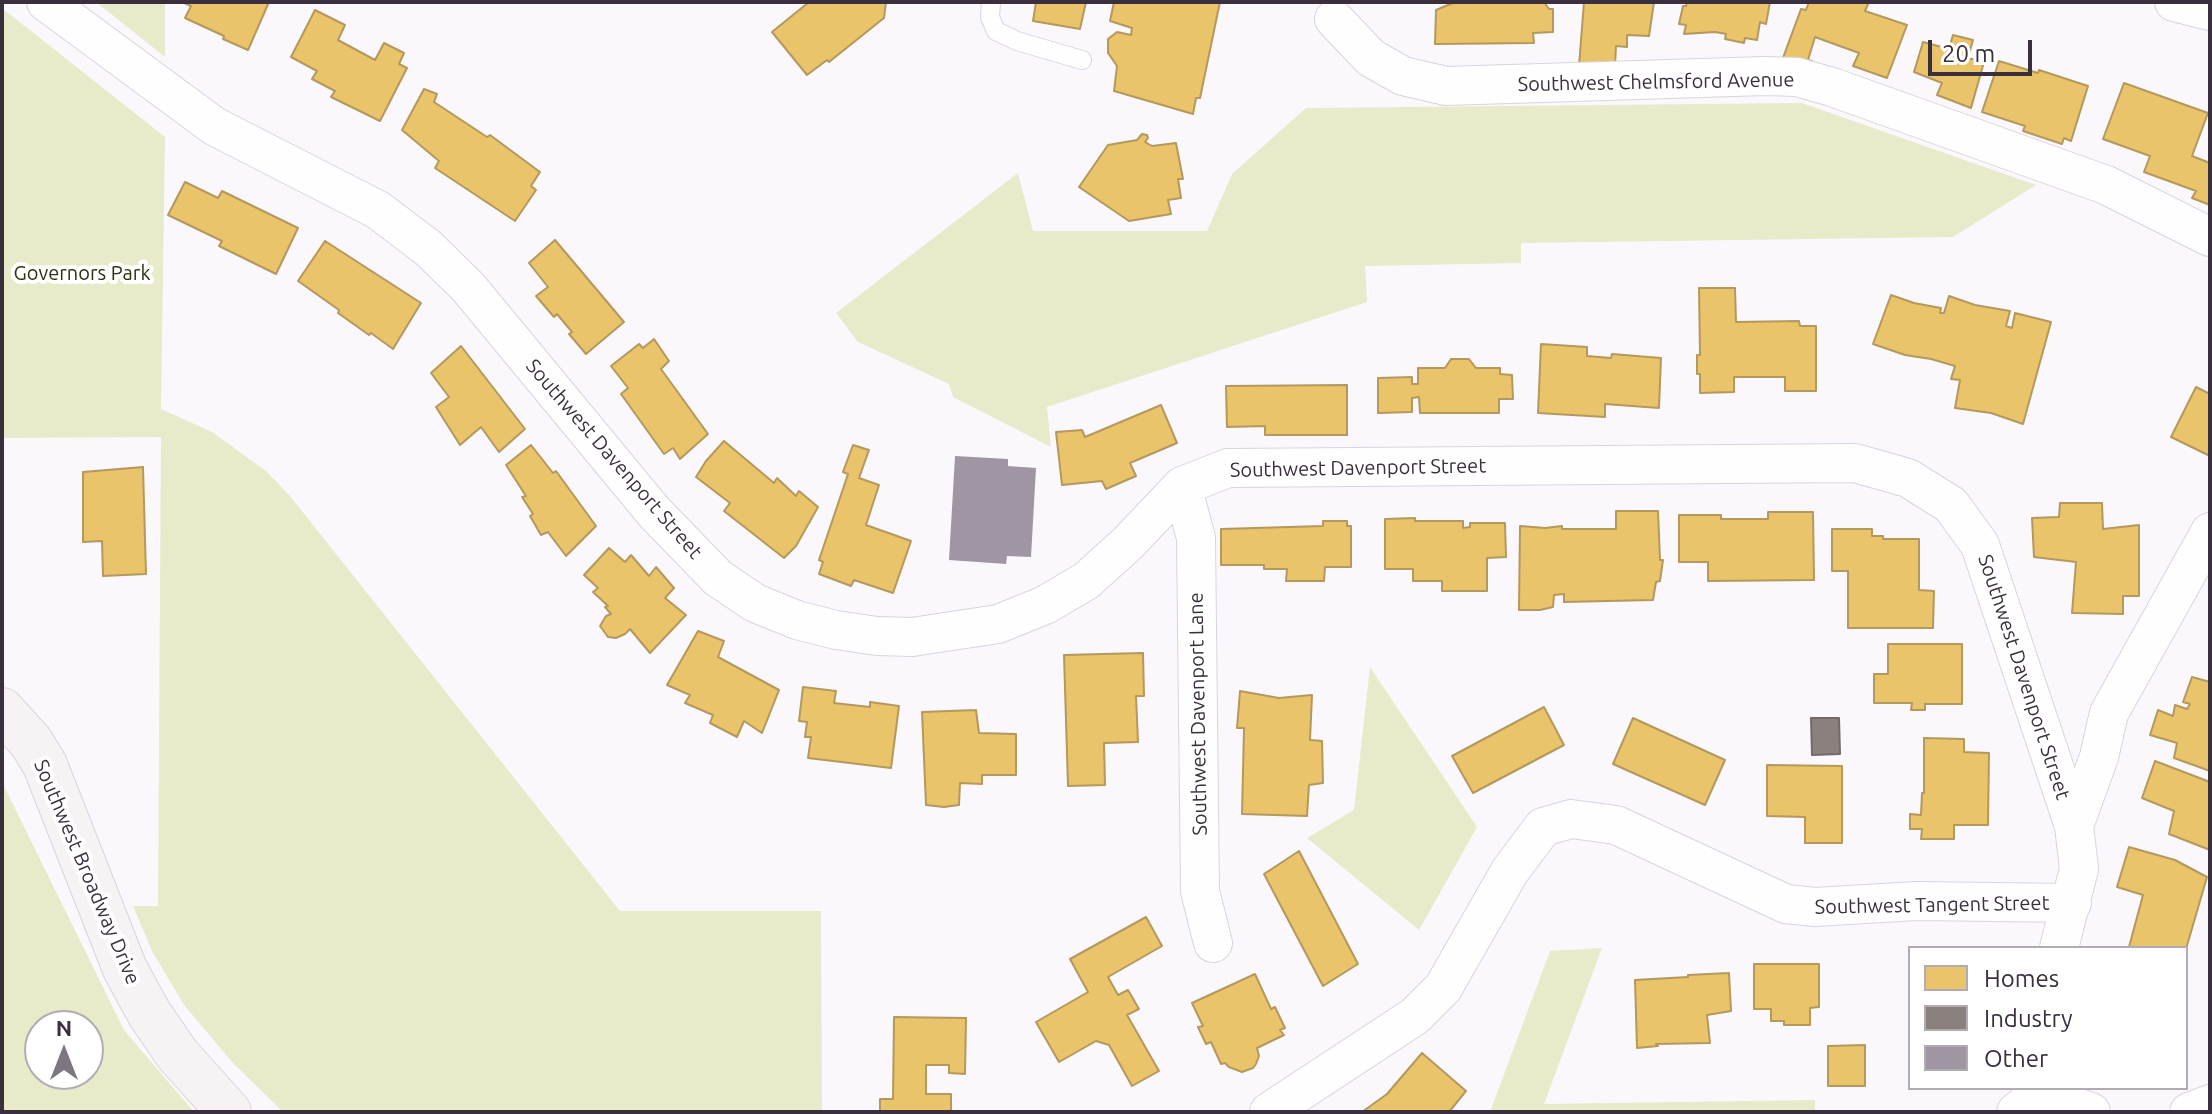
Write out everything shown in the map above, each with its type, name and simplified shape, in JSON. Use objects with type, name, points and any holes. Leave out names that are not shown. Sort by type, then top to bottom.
[{"type":"street","name":"Southwest Davenport Street","points":[[46,2],[214,126],[378,210],[428,248],[468,287],[654,512],[718,578],[755,603],[797,620],[836,630],[912,637],[998,624],[1045,605],[1086,581],[1128,543],[1182,486],[1228,468],[1855,463],[1908,478],[1951,505],[1980,545],[2074,826],[2079,869],[2060,946]]},
{"type":"street","points":[[2174,2],[2210,11]]},
{"type":"street","name":"Southwest Chelmsford Avenue","points":[[1334,19],[1371,58],[1403,76],[1446,86],[1797,77],[2106,185],[2210,237]]},
{"type":"street","name":"Southwest Davenport Lane","points":[[1182,486],[1196,538],[1200,891],[1213,943]]},
{"type":"street","points":[[2074,826],[2099,757],[2109,713],[2210,532]]},
{"type":"street","name":"Southwest Broadway Drive","points":[[2,710],[31,742],[45,765],[111,938],[149,1013],[177,1054],[229,1112]]},
{"type":"street","name":"Southwest Tangent Street","points":[[1269,1112],[1415,1016],[1443,988],[1510,871],[1543,827],[1571,819],[1616,825],[1786,904],[1815,907],[1916,901],[2072,903]]},
{"type":"street","points":[[2016,1112],[2044,1090]]},
{"type":"street","points":[[2056,1090],[2076,1107],[2091,1112]]},
{"type":"street","points":[[2189,1112],[2210,1104]]},
{"type":"lane","points":[[991,2],[990,17],[996,31],[1017,41],[1082,60]]},
{"type":"green space","points":[[96,2],[165,2],[165,57]]},
{"type":"green space","name":"Governors Park","points":[[2,8],[165,137],[161,409],[212,432],[266,471],[290,496],[620,911],[821,911],[822,1112],[283,1112],[233,1063],[184,1005],[152,951],[133,906],[158,906],[161,437],[2,438]]},
{"type":"green space","points":[[1802,103],[2036,185],[1953,237],[1521,243],[1521,263],[1365,266],[1367,302],[1047,407],[1051,447],[953,397],[949,384],[858,342],[836,313],[1018,173],[1033,231],[1207,231],[1232,174],[1306,108]]},
{"type":"green space","points":[[1370,667],[1477,827],[1419,930],[1307,838],[1354,810]]},
{"type":"green space","points":[[2,782],[124,1030],[194,1112],[2,1112]]},
{"type":"green space","points":[[1602,948],[1544,1104],[1815,1100],[1815,1112],[1490,1112],[1550,951]]},
{"type":"building: Homes","points":[[182,2],[269,2],[248,50],[185,18],[191,6]]},
{"type":"building: Homes","points":[[809,2],[886,2],[884,18],[829,62],[827,60],[807,75],[772,32]]},
{"type":"building: Homes","points":[[1036,2],[1086,2],[1080,29],[1033,21]]},
{"type":"building: Homes","points":[[1114,2],[1220,2],[1200,98],[1196,98],[1193,114],[1114,91],[1117,66],[1108,53],[1108,39],[1117,32],[1131,35],[1132,28],[1110,21]]},
{"type":"building: Homes","points":[[1455,2],[1544,2],[1549,9],[1553,9],[1553,32],[1533,33],[1534,43],[1435,44],[1436,10]]},
{"type":"building: Homes","points":[[1584,2],[1654,2],[1649,36],[1627,35],[1627,47],[1616,46],[1615,66],[1579,66]]},
{"type":"building: Homes","points":[[1687,2],[1770,2],[1766,24],[1760,22],[1757,40],[1745,38],[1744,43],[1725,39],[1726,34],[1715,32],[1684,34],[1686,25],[1679,24]]},
{"type":"building: Homes","points":[[1809,2],[1869,2],[1865,11],[1907,25],[1887,78],[1853,66],[1859,53],[1815,37],[1808,60],[1812,61],[1811,65],[1780,66],[1801,9],[1806,10]]},
{"type":"building: Homes","points":[[315,10],[345,25],[338,40],[375,60],[384,43],[404,53],[399,64],[407,68],[380,121],[331,97],[335,91],[312,79],[317,71],[291,57]]},
{"type":"building: Homes","points":[[1953,35],[1973,40],[1968,58],[1984,62],[1971,108],[1937,95],[1942,83],[1914,72],[1923,42],[1949,49]]},
{"type":"building: Homes","points":[[1999,61],[2088,86],[2071,141],[2064,138],[2062,144],[2023,131],[2025,126],[1982,112]]},
{"type":"building: Homes","points":[[2124,83],[2208,113],[2192,156],[2210,163],[2210,205],[2192,198],[2196,191],[2144,172],[2150,156],[2103,139]]},
{"type":"building: Homes","points":[[424,89],[437,94],[434,102],[487,137],[490,135],[540,172],[531,186],[536,190],[515,221],[435,168],[439,161],[402,130]]},
{"type":"building: Homes","points":[[1142,134],[1147,135],[1145,142],[1152,146],[1176,143],[1183,179],[1178,179],[1181,198],[1168,200],[1171,214],[1129,221],[1079,187],[1108,145],[1137,140]]},
{"type":"building: Homes","points":[[185,182],[218,198],[222,191],[298,228],[276,274],[219,246],[222,241],[168,215]]},
{"type":"building: Homes","points":[[555,240],[624,322],[586,354],[557,314],[554,317],[536,296],[548,287],[529,263]]},
{"type":"building: Homes","points":[[325,241],[421,303],[393,349],[338,313],[339,310],[298,281]]},
{"type":"building: Homes","points":[[1699,288],[1735,288],[1736,322],[1799,321],[1800,326],[1816,326],[1816,391],[1785,391],[1785,377],[1734,377],[1734,392],[1700,393],[1700,374],[1697,374],[1697,355],[1700,355]]},
{"type":"building: Homes","points":[[1891,295],[1941,308],[1940,313],[1944,313],[1949,296],[1975,305],[2010,311],[2006,326],[2012,328],[2015,313],[2051,322],[2023,424],[1991,413],[1955,408],[1960,380],[1951,379],[1955,366],[1873,344]]},
{"type":"building: Homes","points":[[654,339],[669,361],[661,369],[708,434],[680,459],[673,448],[664,454],[621,394],[628,388],[611,366],[639,344],[643,348]]},
{"type":"building: Homes","points":[[1541,344],[1587,347],[1587,356],[1611,358],[1612,354],[1661,358],[1659,408],[1605,404],[1605,417],[1538,413]]},
{"type":"building: Homes","points":[[461,346],[525,429],[499,452],[481,427],[460,445],[436,407],[449,397],[431,373]]},
{"type":"building: Homes","points":[[1451,359],[1469,359],[1476,368],[1500,368],[1500,374],[1512,375],[1513,399],[1499,399],[1499,413],[1420,413],[1419,397],[1412,398],[1412,412],[1378,413],[1378,378],[1412,377],[1412,384],[1418,384],[1418,368],[1445,368]]},
{"type":"building: Homes","points":[[1347,385],[1347,435],[1265,435],[1265,426],[1227,427],[1226,386]]},
{"type":"building: Homes","points":[[2196,387],[2210,394],[2210,456],[2171,437]]},
{"type":"building: Homes","points":[[1161,405],[1177,443],[1130,463],[1136,476],[1106,489],[1102,481],[1062,485],[1056,432],[1082,430],[1085,437]]},
{"type":"building: Homes","points":[[724,441],[774,483],[777,478],[796,496],[799,491],[818,507],[796,546],[784,558],[724,511],[730,503],[696,477]]},
{"type":"building: Homes","points":[[531,445],[553,473],[556,471],[596,526],[566,556],[548,532],[541,535],[522,497],[526,496],[506,465]]},
{"type":"building: Homes","points":[[853,445],[869,450],[859,478],[879,485],[866,525],[911,541],[893,593],[854,580],[851,586],[819,574],[823,562],[819,560],[848,474],[843,472]]},
{"type":"building: Homes","points":[[143,467],[146,574],[103,576],[102,541],[83,542],[83,472]]},
{"type":"building: Homes","points":[[2060,503],[2102,503],[2103,529],[2139,525],[2139,596],[2123,596],[2123,614],[2072,613],[2076,562],[2034,557],[2032,518],[2059,517]]},
{"type":"building: Homes","points":[[1616,511],[1658,511],[1660,560],[1663,560],[1653,600],[1564,602],[1564,594],[1554,595],[1553,607],[1519,610],[1520,526],[1616,529]]},
{"type":"building: Homes","points":[[1768,512],[1813,512],[1814,580],[1708,581],[1708,562],[1679,562],[1679,515],[1768,519]]},
{"type":"building: Homes","points":[[1415,518],[1415,521],[1463,521],[1463,528],[1470,527],[1470,523],[1505,523],[1506,557],[1487,558],[1487,591],[1442,591],[1442,581],[1413,581],[1413,569],[1385,569],[1385,519]]},
{"type":"building: Homes","points":[[1323,521],[1347,521],[1347,526],[1351,526],[1351,567],[1325,567],[1324,581],[1286,581],[1287,569],[1264,569],[1264,565],[1221,565],[1221,529],[1323,526]]},
{"type":"building: Homes","points":[[1832,529],[1872,529],[1872,536],[1883,536],[1883,539],[1919,539],[1919,590],[1934,591],[1933,628],[1848,628],[1848,571],[1832,571]]},
{"type":"building: Homes","points":[[609,548],[625,562],[631,555],[649,576],[656,567],[674,588],[665,598],[686,615],[650,653],[630,629],[616,638],[608,637],[600,626],[611,614],[605,607],[608,606],[593,592],[598,588],[584,575]]},
{"type":"building: Homes","points":[[698,631],[724,641],[718,657],[779,690],[762,733],[744,721],[737,737],[710,723],[713,715],[685,703],[690,695],[667,685]]},
{"type":"building: Homes","points":[[1888,644],[1962,644],[1962,704],[1925,704],[1925,710],[1911,710],[1912,703],[1874,703],[1874,674],[1888,674]]},
{"type":"building: Homes","points":[[1143,653],[1144,696],[1136,696],[1138,742],[1104,743],[1105,785],[1068,786],[1064,655]]},
{"type":"building: Homes","points":[[2192,677],[2210,682],[2210,771],[2174,758],[2177,743],[2150,735],[2158,710],[2173,716],[2175,705],[2187,709],[2190,704],[2183,702]]},
{"type":"building: Homes","points":[[803,687],[836,691],[834,703],[870,707],[870,702],[899,706],[891,768],[808,758],[811,737],[805,737],[807,722],[799,721]]},
{"type":"building: Homes","points":[[1240,691],[1279,698],[1312,695],[1310,740],[1322,741],[1323,783],[1309,785],[1307,816],[1242,814],[1244,728],[1237,728]]},
{"type":"building: Homes","points":[[1544,707],[1564,745],[1473,793],[1452,756]]},
{"type":"building: Homes","points":[[976,710],[979,733],[1016,734],[1016,775],[982,775],[982,784],[960,783],[959,805],[926,805],[922,712]]},
{"type":"building: Homes","points":[[1633,718],[1725,760],[1705,805],[1613,764]]},
{"type":"building: Homes","points":[[1924,738],[1964,739],[1964,752],[1989,753],[1988,825],[1954,825],[1954,839],[1921,839],[1922,829],[1910,829],[1910,814],[1921,815]]},
{"type":"building: Homes","points":[[2155,761],[2210,782],[2210,850],[2169,834],[2174,811],[2142,798]]},
{"type":"building: Homes","points":[[1767,765],[1842,766],[1842,843],[1805,843],[1805,817],[1767,816]]},
{"type":"building: Homes","points":[[2129,847],[2175,860],[2207,877],[2187,946],[2129,946],[2143,895],[2117,887]]},
{"type":"building: Homes","points":[[1299,851],[1358,964],[1323,986],[1264,874]]},
{"type":"building: Homes","points":[[1146,917],[1162,946],[1108,977],[1118,995],[1128,990],[1139,1009],[1127,1015],[1159,1071],[1132,1086],[1109,1045],[1096,1041],[1059,1062],[1036,1022],[1088,992],[1070,959]]},
{"type":"building: Homes","points":[[1754,964],[1819,964],[1819,1007],[1810,1008],[1810,1025],[1784,1025],[1784,1021],[1771,1021],[1771,1009],[1754,1009]]},
{"type":"building: Homes","points":[[1729,973],[1731,1011],[1707,1015],[1710,1043],[1656,1044],[1658,1046],[1637,1048],[1635,980]]},
{"type":"building: Homes","points":[[1255,974],[1271,1009],[1275,1007],[1285,1028],[1280,1030],[1284,1035],[1257,1048],[1259,1056],[1256,1064],[1242,1072],[1221,1064],[1211,1042],[1206,1044],[1198,1027],[1203,1026],[1192,1003]]},
{"type":"building: Homes","points":[[894,1017],[966,1018],[965,1074],[949,1073],[949,1065],[926,1065],[926,1094],[951,1094],[951,1112],[880,1112],[880,1099],[893,1099]]},
{"type":"building: Homes","points":[[1865,1045],[1865,1086],[1828,1086],[1828,1046]]},
{"type":"building: Homes","points":[[1422,1053],[1466,1091],[1449,1112],[1362,1112],[1387,1094]]},
{"type":"building: Industry","points":[[1811,718],[1839,718],[1840,754],[1812,755]]},
{"type":"building: Other","points":[[955,456],[1008,459],[1008,466],[1036,468],[1031,557],[1007,556],[1006,564],[949,560]]}]
